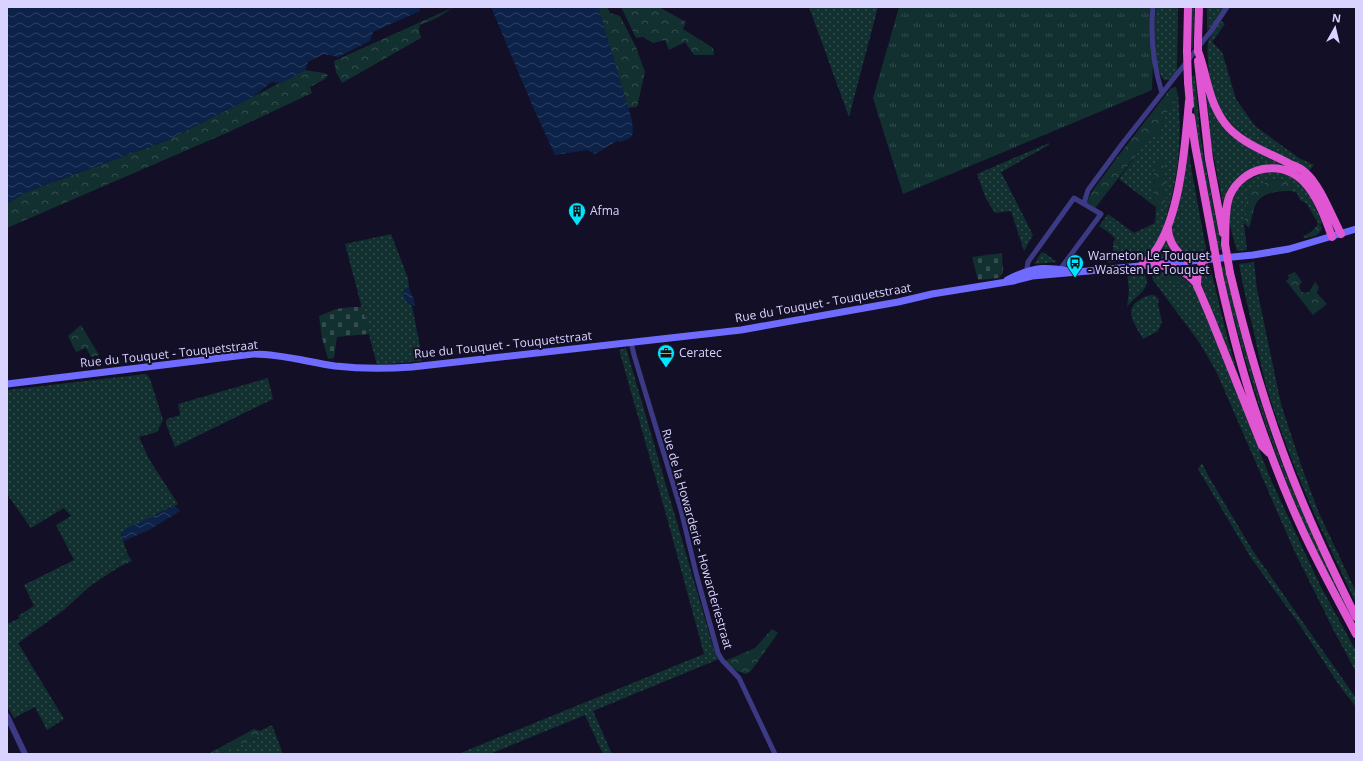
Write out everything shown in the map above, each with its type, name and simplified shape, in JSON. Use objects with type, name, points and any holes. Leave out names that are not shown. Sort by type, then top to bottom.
[{"type":"highway","points":[[1188,7],[1188,82],[1195,145],[1229,321],[1259,420],[1288,497],[1312,549],[1356,634]]},
{"type":"highway","points":[[1199,7],[1199,74],[1209,159],[1230,273],[1249,349],[1283,452],[1316,534],[1356,617]]},
{"type":"highway","points":[[1198,51],[1204,67],[1209,91],[1224,122],[1246,142],[1306,173],[1321,195],[1341,234]]},
{"type":"highway","points":[[1142,265],[1156,251],[1168,226],[1178,192],[1183,164],[1190,101]]},
{"type":"highway","points":[[1225,244],[1227,210],[1230,196],[1237,184],[1246,176],[1257,170],[1269,168],[1289,171],[1305,182],[1316,200],[1332,237]]},
{"type":"highway","points":[[1168,226],[1169,239],[1172,246],[1188,261]]},
{"type":"highway","points":[[1197,286],[1198,272],[1206,259]]},
{"type":"highway","points":[[1155,264],[1178,269],[1188,275],[1197,286],[1262,446],[1272,457]]},
{"type":"main road","name":"Rue du Touquet - Touquetstraat","points":[[1030,274],[1076,272],[1253,255],[1289,249],[1356,230]]},
{"type":"main road","name":"Rue du Touquet - Touquetstraat","points":[[7,384],[247,354],[276,355],[343,367],[412,367],[762,327],[898,302],[932,294],[999,283],[1047,268],[1061,268],[1076,272]]},
{"type":"street","points":[[1153,7],[1152,53],[1156,76],[1162,93]]},
{"type":"street","points":[[1084,203],[1088,190],[1227,7]]},
{"type":"street","points":[[1030,274],[1028,262],[1074,198],[1101,214],[1061,268]]},
{"type":"street","name":"Rue de la Howarderie - Howarderiestraat","points":[[631,342],[681,510],[696,573],[718,653],[722,660],[739,678],[775,754]]},
{"type":"street","points":[[7,716],[25,754]]},
{"type":"green space","points":[[454,7],[437,18],[420,25],[419,29],[421,38],[342,83],[336,72],[334,61]]},
{"type":"green space","points":[[598,7],[607,7],[610,13],[620,16],[636,47],[645,72],[637,107],[628,108]]},
{"type":"green space","points":[[621,7],[659,7],[686,22],[683,29],[713,48],[714,55],[694,55],[685,42],[669,50],[665,40],[653,43],[643,37],[636,38]]},
{"type":"green space","points":[[809,7],[878,7],[849,117]]},
{"type":"green space","points":[[899,7],[1155,7],[1152,90],[903,194],[873,98]]},
{"type":"green space","points":[[1156,7],[1178,7],[1177,72],[1168,80],[1164,80],[1160,74],[1155,56],[1154,35]]},
{"type":"green space","points":[[1190,7],[1194,7],[1193,48],[1189,50]]},
{"type":"green space","points":[[1207,7],[1224,7],[1217,19],[1207,31]]},
{"type":"green space","points":[[1221,21],[1225,24],[1212,42],[1222,52],[1236,99],[1255,126],[1299,158],[1314,165],[1309,171],[1246,137],[1238,131],[1220,109],[1210,82],[1207,50],[1209,39]]},
{"type":"green space","points":[[305,70],[328,75],[325,79],[310,87],[312,93],[231,131],[7,228],[7,204],[24,193],[168,140]]},
{"type":"green space","points":[[1191,76],[1195,76],[1204,159],[1222,250],[1218,250],[1196,133]]},
{"type":"green space","points":[[1176,87],[1178,95],[1164,119],[1161,134],[1158,137],[1153,136],[1095,208],[1087,202],[1091,193],[1171,88]]},
{"type":"green space","points":[[1206,91],[1223,125],[1304,176],[1314,186],[1315,193],[1284,167],[1244,175],[1224,209],[1211,143]]},
{"type":"green space","points":[[1178,95],[1180,125],[1177,170],[1162,233],[1156,246],[1143,260],[1126,262],[1123,261],[1120,248],[1116,240],[1110,233],[1099,226],[1108,214],[1134,233],[1155,223],[1156,207],[1158,208],[1166,200],[1165,194],[1154,172],[1153,205],[1119,179],[1138,153],[1153,136],[1161,134],[1164,119]]},
{"type":"green space","points":[[1187,140],[1207,254],[1185,256],[1174,245],[1170,226]]},
{"type":"green space","points":[[1049,143],[1049,145],[1001,172],[1033,235],[1024,251],[1011,211],[995,213],[986,199],[977,174]]},
{"type":"green space","points":[[1160,155],[1163,159],[1166,200],[1162,207],[1158,208],[1153,205],[1154,172],[1157,156]]},
{"type":"green space","points":[[1269,172],[1281,173],[1290,176],[1304,187],[1318,212],[1322,222],[1321,225],[1318,223],[1306,203],[1300,200],[1297,193],[1291,191],[1291,186],[1277,179],[1270,180],[1255,193],[1246,205],[1247,211],[1244,223],[1247,250],[1237,251],[1229,220],[1229,211],[1234,195],[1245,182],[1260,174]]},
{"type":"green space","points":[[1276,179],[1287,182],[1291,186],[1291,191],[1270,193],[1257,201],[1249,228],[1244,223],[1247,211],[1246,205],[1248,195],[1255,188],[1260,187],[1269,180]]},
{"type":"green space","points":[[1318,223],[1322,227],[1318,234],[1305,238],[1303,236],[1312,231]]},
{"type":"green space","points":[[391,234],[408,278],[409,288],[405,289],[403,292],[406,301],[412,306],[422,361],[377,365],[345,244]]},
{"type":"green space","points":[[1116,238],[1121,250],[1123,261],[1108,263],[1105,258],[1113,254],[1113,242]]},
{"type":"green space","points":[[1165,239],[1167,239],[1178,257],[1153,259],[1159,251]]},
{"type":"green space","points":[[1043,252],[1057,262],[1034,264]]},
{"type":"green space","points":[[1002,253],[1003,273],[999,278],[978,280],[972,257]]},
{"type":"green space","points":[[1254,262],[1257,289],[1281,404],[1319,513],[1356,592],[1356,603],[1306,494],[1284,439],[1265,382],[1239,264]]},
{"type":"green space","points":[[1210,266],[1227,336],[1244,396],[1200,280],[1204,267]]},
{"type":"green space","points":[[1224,266],[1248,359],[1277,450],[1304,516],[1356,624],[1356,630],[1326,573],[1306,530],[1265,424],[1237,330],[1221,267]]},
{"type":"green space","points":[[1160,270],[1161,272],[1159,274],[1162,279],[1186,283],[1187,280],[1193,286],[1200,300],[1271,480],[1320,585],[1356,651],[1356,672],[1293,548],[1216,371],[1199,342],[1153,280],[1151,275],[1152,271]]},
{"type":"green space","points":[[1143,271],[1147,282],[1146,287],[1127,307],[1129,291],[1127,273]]},
{"type":"green space","points":[[1161,272],[1171,273],[1181,277],[1187,280],[1186,283],[1161,278],[1159,277]]},
{"type":"green space","points":[[1295,272],[1302,282],[1299,286],[1301,291],[1304,293],[1309,292],[1315,282],[1319,287],[1317,293],[1327,304],[1313,315],[1286,281],[1289,278],[1288,275]]},
{"type":"green space","points":[[1150,295],[1154,295],[1159,299],[1158,304],[1162,322],[1158,331],[1143,339],[1135,326],[1131,314],[1135,303]]},
{"type":"green space","points":[[362,307],[369,334],[337,337],[334,358],[328,359],[322,338],[319,316],[336,309]]},
{"type":"green space","points":[[81,325],[99,355],[91,357],[86,348],[76,352],[68,336]]},
{"type":"green space","points":[[626,348],[715,653],[719,659],[593,711],[612,754],[603,754],[585,715],[490,754],[458,754],[704,654],[619,350]]},
{"type":"green space","points":[[146,374],[150,379],[163,420],[157,432],[139,437],[149,459],[178,504],[121,534],[128,555],[117,561],[119,567],[90,586],[64,610],[18,643],[64,719],[47,730],[35,707],[14,718],[7,706],[7,624],[20,618],[18,616],[34,606],[24,585],[74,560],[56,525],[71,516],[64,508],[31,528],[7,494],[7,390]]},
{"type":"green space","points":[[268,378],[273,399],[175,447],[166,424],[167,419],[180,415],[178,404]]},
{"type":"green space","points":[[1202,463],[1253,551],[1356,698],[1356,707],[1341,688],[1299,624],[1251,558],[1198,469]]},
{"type":"green space","points":[[128,555],[132,561],[119,567],[117,561]]},
{"type":"green space","points":[[772,629],[778,633],[751,671],[746,674],[737,671],[725,661],[755,648]]},
{"type":"green space","points":[[272,725],[283,754],[219,754],[260,736],[260,731]]},
{"type":"green space","points":[[254,729],[260,731],[260,736],[219,754],[208,754]]},
{"type":"water","points":[[7,7],[419,7],[420,11],[373,32],[370,41],[338,57],[324,54],[308,62],[305,70],[282,83],[272,82],[251,98],[168,140],[24,193],[7,204]]},
{"type":"water","points":[[491,7],[598,7],[632,120],[633,133],[630,138],[621,142],[617,141],[595,154],[587,150],[555,155]]},
{"type":"water","points":[[409,288],[415,306],[407,302],[404,297],[405,289]]},
{"type":"water","points":[[175,506],[180,511],[149,530],[124,541],[121,533],[125,529]]},
{"type":"place","name":"Afma","points":[[577,226]]},
{"type":"place","name":"Warneton Le Touquet - Waasten Le Touquet","points":[[1075,278]]},
{"type":"place","name":"Ceratec","points":[[666,368]]}]
